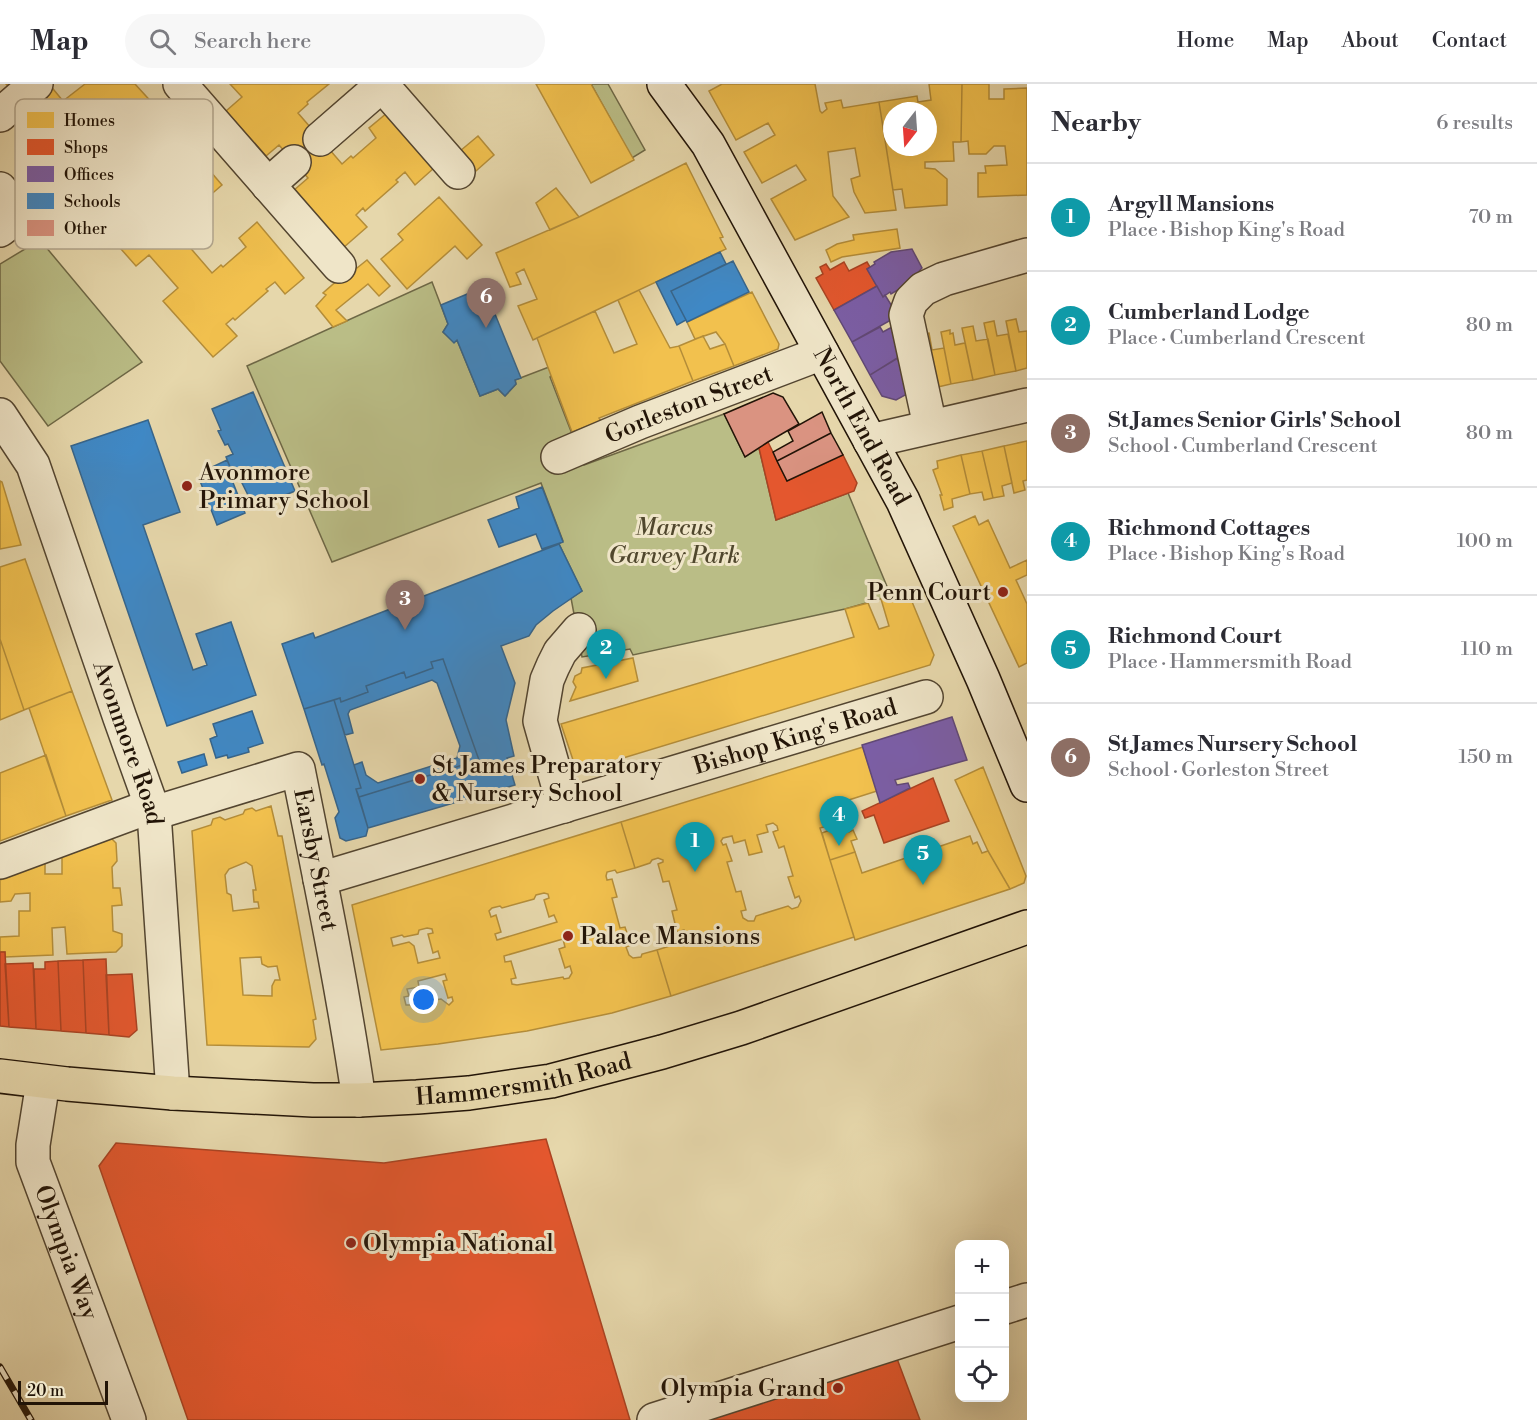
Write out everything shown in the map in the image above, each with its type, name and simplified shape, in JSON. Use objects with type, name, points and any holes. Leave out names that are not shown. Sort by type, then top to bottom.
[{"type":"main road","name":"Hammersmith Road","points":[[0,1076],[173,1093],[277,1099],[359,1100],[469,1093],[573,1076],[741,1028],[1027,927]]},
{"type":"street","points":[[19,99],[36,84]]},
{"type":"street","points":[[180,84],[193,99]]},
{"type":"street","points":[[320,139],[382,84],[458,172]]},
{"type":"street","name":"North End Road","points":[[663,84],[708,144],[903,501],[983,679],[1027,785]]},
{"type":"street","points":[[0,115],[15,102]]},
{"type":"street","points":[[213,122],[339,266]]},
{"type":"street","points":[[268,185],[294,162]]},
{"type":"street","points":[[0,189],[11,222]]},
{"type":"street","points":[[930,426],[906,315],[910,301],[923,289],[944,279],[1027,255]]},
{"type":"street","name":"Gorleston Street","points":[[558,457],[640,422],[822,353]]},
{"type":"street","points":[[870,441],[1027,405]]},
{"type":"street","name":"Avonmore Road","points":[[0,415],[33,465],[152,809],[162,919],[173,1093]]},
{"type":"street","points":[[564,806],[540,721],[547,680],[560,652],[579,630]]},
{"type":"street","name":"Bishop King's Road","points":[[320,879],[926,697]]},
{"type":"street","name":"Earsby Street","points":[[152,809],[298,769],[353,1057],[359,1100]]},
{"type":"street","points":[[0,861],[152,809]]},
{"type":"street","name":"Olympia Way","points":[[43,1082],[33,1145],[33,1162],[129,1420]]},
{"type":"street","points":[[1009,1306],[1027,1300]]},
{"type":"street","points":[[654,1420],[955,1324]]},
{"type":"green space","points":[[591,84],[608,84],[645,150],[632,158]]},
{"type":"green space","points":[[25,249],[48,249],[142,362],[48,426],[0,361],[0,264]]},
{"type":"green space","name":"Marcus Garvey Park","points":[[432,282],[448,324],[443,332],[454,342],[457,340],[480,396],[498,389],[505,396],[516,384],[515,380],[549,367],[552,375],[550,377],[584,465],[724,414],[745,457],[759,448],[776,520],[848,493],[891,596],[845,609],[633,655],[630,649],[582,657],[571,598],[582,591],[559,544],[563,541],[541,483],[332,562],[247,366]]},
{"type":"building: Homes","points":[[6,84],[49,84],[61,99],[19,99]]},
{"type":"building: Homes","points":[[85,84],[135,84],[149,99],[66,99]]},
{"type":"building: Homes","points":[[230,84],[329,84],[307,102],[308,104],[298,113],[342,164],[351,156],[353,158],[376,138],[369,128],[387,113],[434,168],[415,185],[405,172],[396,180],[398,182],[365,211],[363,208],[356,215],[367,227],[343,248],[293,191],[308,178],[279,145],[266,156],[226,111],[242,97]]},
{"type":"building: Homes","points":[[536,84],[591,84],[634,160],[591,183]]},
{"type":"building: Homes","points":[[722,84],[815,84],[822,113],[827,109],[825,103],[841,100],[843,108],[879,102],[883,127],[883,156],[888,156],[896,210],[865,213],[854,192],[851,179],[860,176],[855,148],[828,152],[833,196],[849,217],[795,240],[771,199],[806,180],[796,165],[762,183],[744,152],[775,135],[768,123],[736,140],[709,91]]},
{"type":"building: Homes","points":[[929,84],[962,84],[961,142],[953,142],[954,161],[925,162],[925,168],[935,169],[947,179],[947,205],[905,208],[902,189],[893,190],[888,156],[937,156],[937,102],[918,102],[931,100]]},
{"type":"building: Homes","points":[[962,84],[989,84],[989,99],[1004,99],[1004,89],[1027,88],[1027,195],[978,197],[978,173],[986,173],[985,166],[1007,165],[1005,146],[994,146],[986,154],[969,154],[968,141],[961,142]]},
{"type":"building: Homes","points":[[917,96],[918,102],[883,102],[883,127],[879,102]]},
{"type":"building: Homes","points":[[478,136],[494,155],[476,171],[460,151]]},
{"type":"building: Homes","points":[[686,163],[723,237],[720,238],[726,249],[533,340],[518,306],[537,299],[524,269],[516,273],[521,284],[510,287],[496,253],[579,217]]},
{"type":"building: Homes","points":[[213,174],[222,185],[213,193]]},
{"type":"building: Homes","points":[[556,188],[579,217],[550,230],[536,203]]},
{"type":"building: Homes","points":[[439,197],[482,245],[467,259],[455,246],[407,289],[381,259],[403,240],[398,234]]},
{"type":"building: Homes","points":[[257,222],[304,278],[285,294],[275,282],[266,289],[268,291],[235,320],[233,318],[226,324],[237,336],[213,357],[163,301],[178,288],[149,255],[136,266],[121,249],[191,249],[212,273],[221,265],[223,267],[246,247],[239,238]]},
{"type":"building: Homes","points":[[897,229],[900,248],[842,257],[831,262],[826,250],[837,244],[854,240],[853,235]]},
{"type":"building: Homes","points":[[367,260],[390,286],[379,296],[368,284],[336,310],[347,321],[333,327],[316,306],[326,295],[323,293],[355,265],[357,268]]},
{"type":"building: Homes","points":[[639,290],[670,348],[679,346],[693,381],[599,418],[601,421],[572,432],[537,338],[595,311],[614,353],[637,344],[618,300]]},
{"type":"building: Homes","points":[[752,292],[779,344],[778,349],[734,366],[725,344],[716,332],[695,339],[687,322]]},
{"type":"building: Homes","points":[[1016,319],[1019,332],[1027,331],[1027,368],[1016,371],[1006,321]]},
{"type":"building: Homes","points":[[994,321],[997,336],[1008,334],[1016,371],[995,375],[984,323]]},
{"type":"building: Homes","points":[[973,326],[976,341],[988,339],[995,375],[973,380],[962,328]]},
{"type":"building: Homes","points":[[950,330],[950,334],[953,333],[955,345],[965,343],[973,380],[951,384],[941,332]]},
{"type":"building: Homes","points":[[929,333],[932,350],[944,348],[951,384],[929,389],[918,335]]},
{"type":"building: Homes","points":[[703,336],[710,349],[725,344],[734,366],[693,381],[679,346]]},
{"type":"building: Homes","points":[[1027,441],[1027,480],[1023,481],[1025,490],[1014,493],[1004,446]]},
{"type":"building: Homes","points":[[1004,446],[1012,483],[1002,486],[1004,496],[993,498],[982,451]]},
{"type":"building: Homes","points":[[982,451],[993,498],[984,500],[982,492],[970,494],[961,455]]},
{"type":"building: Homes","points":[[961,455],[970,494],[952,499],[953,507],[944,510],[940,495],[942,495],[933,470],[938,468],[937,461]]},
{"type":"building: Homes","points":[[0,481],[21,545],[0,549]]},
{"type":"building: Homes","name":"Penn Court","points":[[975,516],[979,525],[988,520],[1010,568],[1027,560],[1027,575],[1016,580],[1027,604],[1027,663],[1019,667],[953,526]]},
{"type":"building: Homes","points":[[25,559],[72,691],[24,710],[0,639],[0,567]]},
{"type":"building: Homes","points":[[908,592],[934,655],[930,665],[577,772],[561,724],[854,637],[845,609],[868,603],[879,629],[889,626],[881,599]]},
{"type":"building: Homes","points":[[0,639],[24,710],[0,720]]},
{"type":"building: Homes","points":[[633,658],[638,681],[570,701],[576,687],[573,682],[575,676],[581,673],[582,668]]},
{"type":"building: Homes","points":[[72,691],[112,800],[66,816],[29,708]]},
{"type":"building: Homes","points":[[863,747],[877,791],[836,804],[842,822],[820,828],[854,937],[671,996],[657,950],[684,943],[686,938],[684,930],[677,932],[672,911],[677,910],[669,881],[663,882],[658,864],[663,860],[658,858],[635,868],[621,822]],"holes":[[[773,823],[778,830],[773,832],[779,848],[784,846],[793,876],[788,877],[795,898],[799,896],[801,901],[798,907],[792,909],[788,906],[756,916],[754,921],[748,921],[743,918],[741,911],[746,910],[741,891],[736,892],[727,862],[732,861],[726,844],[723,845],[721,841],[723,838],[732,836],[734,843],[745,840],[749,855],[762,852],[757,835],[768,832],[766,825]]]},
{"type":"building: Homes","points":[[46,755],[66,816],[0,841],[0,773]]},
{"type":"building: Homes","points":[[983,767],[1026,876],[1024,883],[1010,889],[988,851],[955,780]]},
{"type":"building: Homes","points":[[271,806],[278,836],[282,836],[316,1019],[313,1020],[316,1039],[309,1047],[207,1045],[192,831],[211,825],[213,819],[220,817],[225,820],[243,814],[245,810],[252,808],[256,811]],"holes":[[[246,862],[252,866],[256,890],[253,890],[254,902],[258,902],[259,908],[233,911],[231,895],[227,893],[225,875],[229,869]],[[261,957],[262,964],[268,967],[277,966],[280,980],[275,980],[272,986],[272,996],[243,995],[240,958]]]},
{"type":"building: Homes","name":"Palace Mansions","points":[[621,822],[635,868],[617,873],[615,870],[607,872],[606,876],[607,880],[612,879],[617,897],[612,898],[620,928],[625,927],[631,945],[626,947],[633,958],[657,950],[671,996],[612,1013],[527,1031],[381,1050],[352,905]],"holes":[[[548,894],[549,898],[544,900],[549,917],[554,915],[557,922],[497,940],[495,934],[501,932],[496,915],[491,917],[489,911],[492,908],[500,906],[502,908],[534,899],[536,895]],[[432,929],[433,933],[428,934],[433,953],[438,951],[440,958],[418,963],[414,946],[409,942],[393,946],[391,938],[418,934],[419,930]],[[563,939],[565,947],[559,949],[565,968],[570,966],[572,973],[569,978],[564,979],[563,977],[512,984],[511,979],[516,978],[511,961],[505,962],[504,956]],[[445,974],[447,980],[443,981],[448,998],[452,997],[453,1001],[449,1005],[441,999],[406,1005],[404,997],[409,996],[407,989],[419,987],[418,981]]]},
{"type":"building: Homes","points":[[846,824],[849,832],[853,830],[857,839],[851,841],[855,852],[830,860],[822,833]]},
{"type":"building: Homes","points":[[109,836],[116,843],[117,861],[112,867],[113,888],[120,888],[122,905],[112,906],[113,931],[122,934],[122,946],[116,952],[67,954],[65,927],[52,928],[53,955],[5,957],[5,952],[0,952],[0,937],[19,936],[19,911],[30,911],[30,893],[15,894],[11,901],[0,902],[0,880],[45,862],[45,874],[62,874],[62,854]]},
{"type":"building: Homes","points":[[970,836],[973,844],[977,842],[982,853],[988,851],[1010,889],[855,940],[830,860],[855,852],[862,873]]},
{"type":"building: Shops","points":[[844,262],[849,271],[867,262],[870,267],[867,269],[877,286],[834,310],[816,278],[823,274],[820,267],[826,264],[830,270]]},
{"type":"building: Shops","points":[[768,442],[787,481],[843,455],[857,483],[854,491],[776,520],[759,448]]},
{"type":"building: Shops","points":[[933,778],[949,821],[884,843],[874,815],[865,818],[862,811]]},
{"type":"building: Shops","points":[[0,952],[5,952],[9,1027],[0,1026]]},
{"type":"building: Shops","points":[[106,959],[109,1035],[86,1033],[83,960]]},
{"type":"building: Shops","points":[[83,960],[86,1033],[61,1031],[58,961]]},
{"type":"building: Shops","points":[[58,961],[61,1031],[36,1029],[34,969],[45,969],[45,962]]},
{"type":"building: Shops","points":[[33,963],[36,1029],[9,1027],[5,964]]},
{"type":"building: Shops","points":[[132,974],[137,1030],[129,1037],[109,1035],[106,975]]},
{"type":"building: Shops","name":"Olympia National","points":[[546,1139],[630,1420],[188,1420],[99,1166],[116,1143],[384,1163]]},
{"type":"building: Shops","name":"Olympia Grand","points":[[896,1356],[920,1420],[641,1420]]},
{"type":"building: Offices","points":[[912,249],[922,268],[908,284],[883,297],[867,269],[891,252]]},
{"type":"building: Offices","points":[[877,286],[898,316],[852,342],[834,310]]},
{"type":"building: Offices","points":[[880,327],[883,332],[892,327],[908,352],[870,375],[852,342]]},
{"type":"building: Offices","points":[[897,358],[909,393],[896,400],[882,396],[870,375]]},
{"type":"building: Offices","points":[[952,717],[967,760],[895,780],[897,785],[908,783],[910,788],[880,803],[862,745]]},
{"type":"building: Schools","points":[[720,252],[726,264],[671,291],[686,320],[677,325],[656,282]]},
{"type":"building: Schools","points":[[733,261],[749,292],[687,322],[671,291]]},
{"type":"building: Schools","points":[[484,287],[521,378],[515,380],[516,384],[505,396],[498,389],[480,396],[457,340],[454,343],[443,332],[448,324],[441,305]]},
{"type":"building: Schools","points":[[253,392],[295,491],[256,507],[242,483],[245,481],[240,471],[233,474],[226,457],[233,454],[218,431],[221,430],[212,409]]},
{"type":"building: Schools","points":[[148,420],[180,512],[143,525],[193,670],[207,665],[196,634],[231,622],[256,695],[167,726],[71,446]]},
{"type":"building: Schools","points":[[227,460],[233,474],[230,475],[245,513],[217,525],[200,481],[216,474],[212,467]]},
{"type":"building: Schools","points":[[542,487],[563,542],[542,549],[536,534],[499,547],[488,520],[519,508],[516,497]]},
{"type":"building: Schools","points":[[559,544],[582,591],[536,625],[529,636],[501,646],[515,683],[506,720],[514,756],[507,758],[515,785],[368,828],[359,797],[479,760],[443,659],[431,662],[433,668],[406,678],[404,672],[366,686],[368,692],[341,702],[340,698],[304,709],[282,644],[313,633],[315,638]]},
{"type":"building: Schools","points":[[443,659],[479,760],[359,797],[356,789],[361,788],[354,765],[362,762],[366,775],[378,783],[457,758],[460,746],[437,683],[432,680],[350,710],[348,714],[353,733],[345,735],[334,700],[340,698],[341,702],[368,692],[366,686],[404,672],[406,678],[433,668],[431,662]]},
{"type":"building: Schools","points":[[334,700],[361,788],[356,789],[368,828],[366,836],[346,841],[340,838],[335,818],[339,812],[304,709]]},
{"type":"building: Schools","points":[[252,711],[263,743],[248,748],[249,752],[228,758],[227,755],[216,758],[210,739],[217,736],[213,724]]},
{"type":"building: Schools","points":[[204,754],[207,765],[182,773],[178,762]]},
{"type":"building: Other","points":[[773,393],[783,397],[799,424],[745,457],[724,414]]},
{"type":"building: Other","points":[[822,412],[831,433],[777,461],[773,452],[793,441],[788,431]]},
{"type":"building: Other","points":[[831,433],[843,455],[787,481],[777,461]]},
{"type":"railway","points":[[0,1367],[31,1420]]},
{"type":"place","name":"St James Nursery School","points":[[486,328]]},
{"type":"place","name":"Avonmore Primary School","points":[[187,486]]},
{"type":"place","name":"Penn Court","points":[[1003,592]]},
{"type":"place","name":"St James Senior Girls' School","points":[[405,630]]},
{"type":"place","name":"Cumberland Lodge","points":[[606,679]]},
{"type":"place","name":"St James Preparatory & Nursery School","points":[[420,779]]},
{"type":"place","name":"Richmond Cottages","points":[[839,846]]},
{"type":"place","name":"Argyll Mansions","points":[[695,872]]},
{"type":"place","name":"Richmond Court","points":[[923,885]]},
{"type":"place","name":"Palace Mansions","points":[[568,936]]},
{"type":"place","name":"Olympia National","points":[[351,1243]]},
{"type":"place","name":"Olympia Grand","points":[[838,1388]]}]
